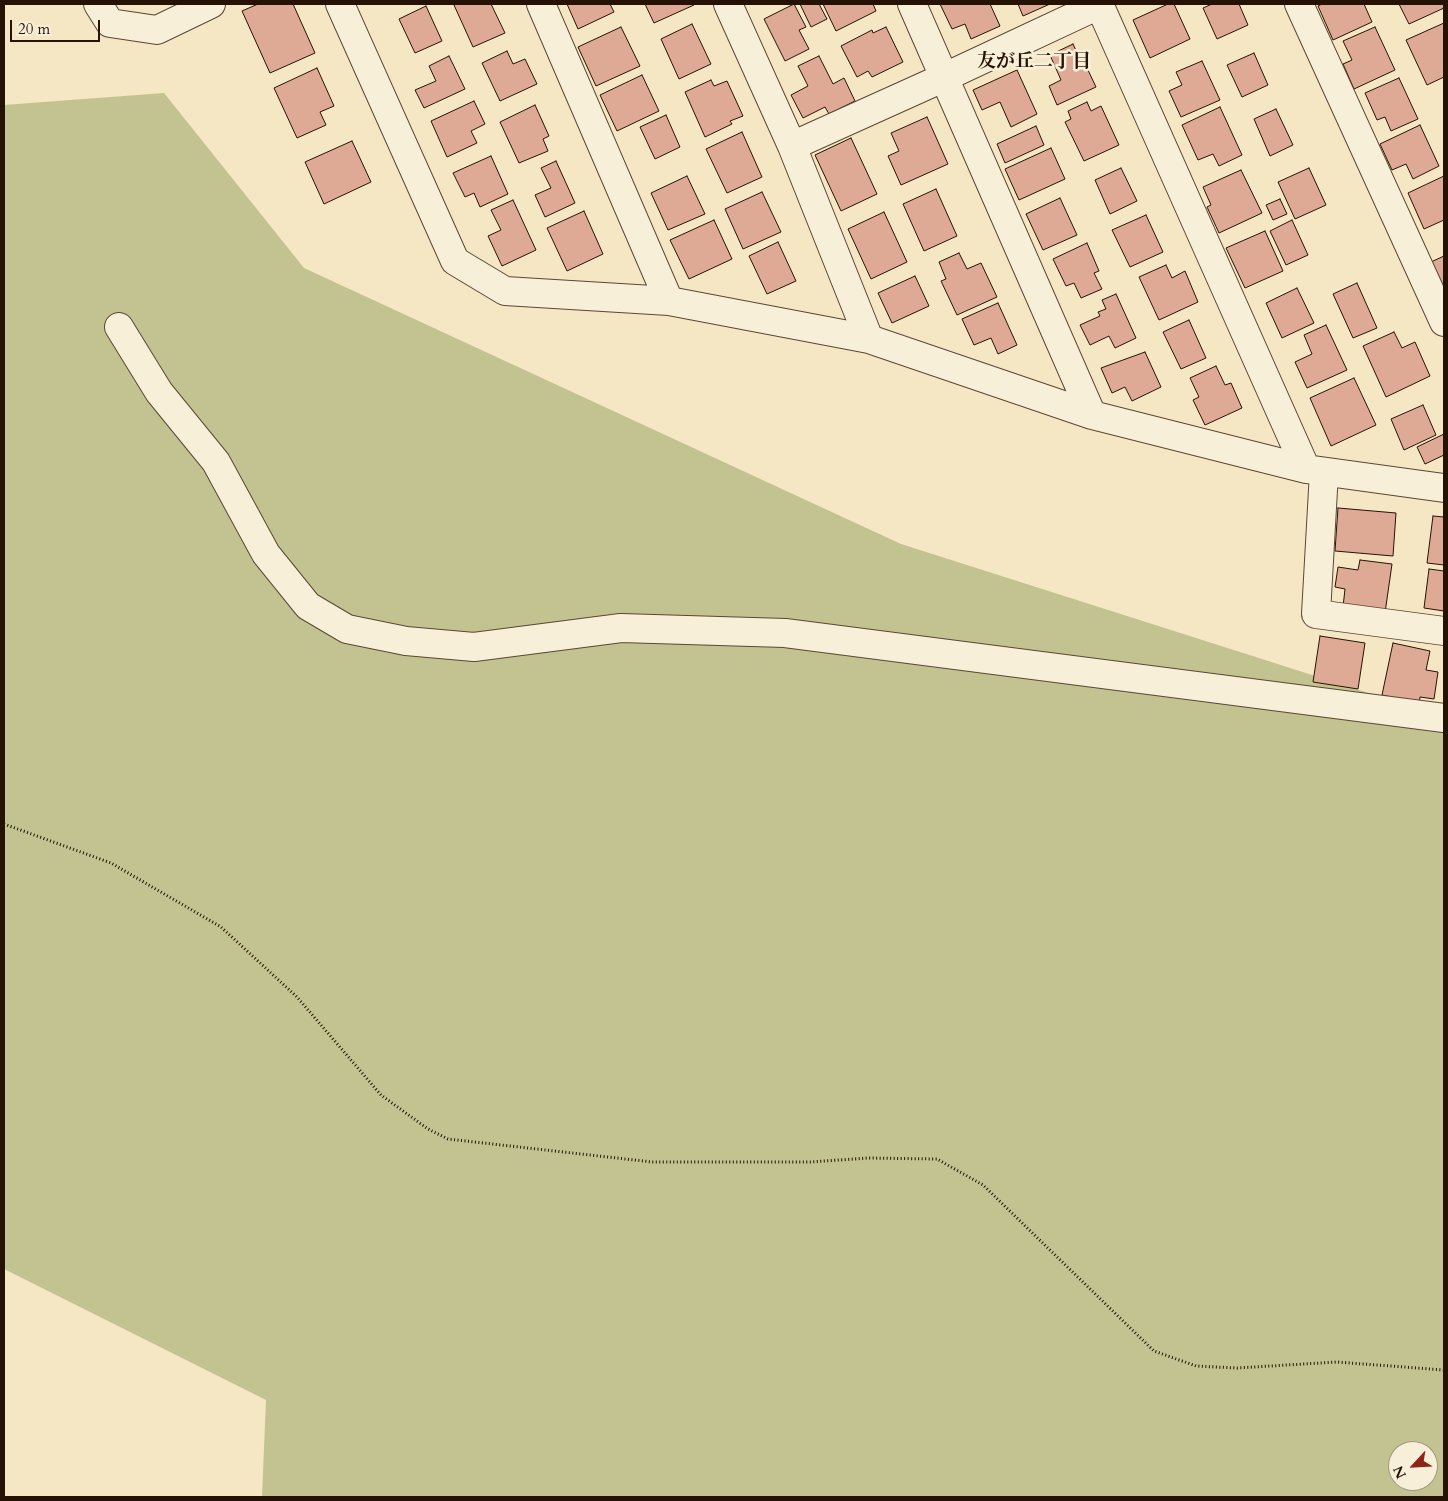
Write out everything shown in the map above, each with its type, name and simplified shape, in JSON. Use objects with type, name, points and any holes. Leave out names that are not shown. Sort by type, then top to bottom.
[{"type":"street","points":[[98,4],[110,23],[157,30],[211,4]]},
{"type":"street","points":[[340,4],[455,261],[506,291],[669,301],[868,339],[1092,415],[1315,470],[1444,488]]},
{"type":"street","points":[[541,4],[669,301]]},
{"type":"street","points":[[728,4],[792,146],[868,339]]},
{"type":"street","points":[[912,4],[946,77],[1092,415]]},
{"type":"street","points":[[792,146],[946,77],[1100,4],[1315,470],[1316,614],[1444,631]]},
{"type":"street","points":[[1298,4],[1444,322]]},
{"type":"street","points":[[119,327],[159,392],[216,462],[266,554],[308,606],[347,629],[406,641],[474,647],[621,628],[785,633],[1444,718]]},
{"type":"path","points":[[4,824],[111,863],[222,927],[297,997],[380,1095],[428,1129],[448,1139],[652,1162],[811,1162],[868,1158],[937,1160],[983,1185],[1154,1351],[1196,1366],[1237,1368],[1337,1362],[1444,1370]]},
{"type":"green space","points":[[164,93],[304,268],[901,544],[1444,717],[1444,1497],[262,1497],[266,1400],[4,1269],[4,105]]},
{"type":"building","points":[[258,4],[293,4],[315,53],[270,73],[242,11]]},
{"type":"building","points":[[491,4],[505,33],[473,47],[454,5]]},
{"type":"building","points":[[567,4],[610,4],[614,12],[578,29]]},
{"type":"building","points":[[645,4],[694,4],[694,5],[654,23]]},
{"type":"building","points":[[794,4],[806,27],[799,30],[809,49],[785,61],[764,19]]},
{"type":"building","points":[[800,4],[819,4],[827,19],[811,27]]},
{"type":"building","points":[[823,4],[873,4],[876,11],[836,31]]},
{"type":"building","points":[[940,4],[990,4],[1000,26],[971,39],[965,24],[952,29]]},
{"type":"building","points":[[1018,4],[1050,4],[1023,16]]},
{"type":"building","points":[[1168,4],[1174,4],[1190,39],[1150,58],[1133,20]]},
{"type":"building","points":[[1212,4],[1239,4],[1248,25],[1217,39],[1203,8]]},
{"type":"building","points":[[1322,4],[1364,4],[1372,22],[1333,40],[1318,6]]},
{"type":"building","points":[[1399,4],[1444,4],[1444,8],[1409,24]]},
{"type":"building","points":[[426,6],[442,41],[415,53],[399,19]]},
{"type":"building","points":[[1444,23],[1444,77],[1427,85],[1406,40]]},
{"type":"building","points":[[692,24],[711,64],[679,79],[661,39]]},
{"type":"building","points":[[621,27],[640,66],[596,86],[578,47]]},
{"type":"building","points":[[886,27],[903,62],[872,77],[868,71],[857,77],[841,46],[872,30],[873,33]]},
{"type":"building","points":[[1375,27],[1395,70],[1354,89],[1343,64],[1352,60],[1343,41]]},
{"type":"building","points":[[1073,44],[1085,70],[1087,68],[1096,87],[1057,105],[1049,86],[1061,80],[1050,55]]},
{"type":"building","points":[[507,51],[513,64],[525,59],[537,84],[500,101],[482,63]]},
{"type":"building","points":[[1254,53],[1268,85],[1242,97],[1227,65]]},
{"type":"building","points":[[449,56],[465,89],[424,108],[415,90],[436,81],[429,66]]},
{"type":"building","points":[[819,56],[833,84],[844,78],[855,101],[829,114],[825,107],[803,118],[791,95],[808,86],[798,66]]},
{"type":"building","points":[[1202,61],[1220,100],[1181,117],[1169,91],[1182,85],[1176,72]]},
{"type":"building","points":[[317,68],[334,106],[320,112],[326,125],[297,138],[274,88]]},
{"type":"building","points":[[1017,70],[1037,114],[1011,127],[1000,102],[982,110],[973,90]]},
{"type":"building","points":[[642,75],[659,111],[617,131],[600,95]]},
{"type":"building","points":[[1399,78],[1418,119],[1391,131],[1385,117],[1377,120],[1365,93]]},
{"type":"building","points":[[711,80],[714,86],[727,81],[743,116],[730,121],[732,124],[705,137],[685,92]]},
{"type":"building","points":[[474,101],[485,124],[471,131],[477,143],[447,157],[431,121]]},
{"type":"building","points":[[1087,102],[1091,111],[1101,106],[1119,145],[1084,161],[1065,122],[1071,119],[1068,111]]},
{"type":"building","points":[[535,105],[549,136],[543,139],[548,151],[519,163],[500,122]]},
{"type":"building","points":[[1220,107],[1242,155],[1219,166],[1213,154],[1198,160],[1182,125]]},
{"type":"building","points":[[1276,109],[1293,145],[1270,156],[1254,119]]},
{"type":"building","points":[[666,115],[680,147],[655,159],[640,127]]},
{"type":"building","points":[[927,117],[948,164],[901,185],[888,156],[899,151],[891,133]]},
{"type":"building","points":[[1420,125],[1439,166],[1413,179],[1406,164],[1392,170],[1380,144]]},
{"type":"building","points":[[1036,126],[1044,145],[1005,163],[997,144]]},
{"type":"building","points":[[742,132],[762,177],[727,193],[706,149]]},
{"type":"building","points":[[851,138],[877,194],[841,211],[815,155]]},
{"type":"building","points":[[352,141],[371,182],[324,204],[305,162]]},
{"type":"building","points":[[1051,148],[1065,179],[1019,200],[1005,169]]},
{"type":"building","points":[[491,156],[508,194],[480,207],[474,193],[465,197],[453,173]]},
{"type":"building","points":[[556,161],[575,203],[545,217],[535,195],[551,188],[541,168]]},
{"type":"building","points":[[1121,168],[1137,201],[1110,214],[1095,180]]},
{"type":"building","points":[[1309,168],[1326,205],[1295,219],[1278,182]]},
{"type":"building","points":[[1241,170],[1262,213],[1219,233],[1207,207],[1211,205],[1203,187]]},
{"type":"building","points":[[687,176],[705,214],[668,230],[651,193]]},
{"type":"building","points":[[1444,176],[1444,220],[1424,229],[1408,193]]},
{"type":"building","points":[[936,189],[957,236],[924,251],[903,204]]},
{"type":"building","points":[[762,192],[781,232],[743,249],[725,209]]},
{"type":"building","points":[[1060,198],[1077,235],[1043,250],[1026,214]]},
{"type":"building","points":[[1280,199],[1287,214],[1273,220],[1266,205]]},
{"type":"building","points":[[513,200],[536,250],[502,266],[488,236],[501,230],[491,210]]},
{"type":"building","points":[[584,211],[603,254],[567,271],[547,228]]},
{"type":"building","points":[[884,212],[907,262],[871,279],[848,229]]},
{"type":"building","points":[[1146,215],[1163,252],[1130,267],[1112,230]]},
{"type":"building","points":[[714,220],[732,259],[689,279],[670,240]]},
{"type":"building","points":[[1292,220],[1308,255],[1286,265],[1270,231]]},
{"type":"building","points":[[1265,231],[1283,271],[1245,288],[1226,248]]},
{"type":"building","points":[[778,242],[796,281],[767,294],[749,256]]},
{"type":"building","points":[[1087,243],[1099,271],[1094,273],[1102,289],[1081,298],[1074,283],[1066,286],[1053,259]]},
{"type":"building","points":[[959,253],[967,269],[981,263],[997,297],[957,315],[941,281],[946,279],[939,262]]},
{"type":"building","points":[[1444,256],[1444,285],[1442,286],[1431,262]]},
{"type":"building","points":[[1166,265],[1172,278],[1185,271],[1198,302],[1159,320],[1139,277]]},
{"type":"building","points":[[915,276],[929,306],[892,323],[878,293]]},
{"type":"building","points":[[1357,283],[1377,328],[1353,338],[1333,294]]},
{"type":"building","points":[[1297,288],[1314,323],[1282,338],[1266,303]]},
{"type":"building","points":[[1116,294],[1136,338],[1115,348],[1109,336],[1090,345],[1080,325],[1100,316],[1098,312],[1106,309],[1102,300]]},
{"type":"building","points":[[998,303],[1017,345],[998,354],[991,338],[974,345],[962,319]]},
{"type":"building","points":[[1189,320],[1206,358],[1181,369],[1163,332]]},
{"type":"building","points":[[1326,325],[1347,370],[1307,388],[1295,362],[1312,354],[1304,335]]},
{"type":"building","points":[[1394,332],[1402,348],[1415,342],[1430,376],[1386,397],[1363,346]]},
{"type":"building","points":[[1145,352],[1161,387],[1132,401],[1125,387],[1112,393],[1101,368]]},
{"type":"building","points":[[1216,366],[1225,385],[1231,383],[1242,408],[1205,425],[1193,400],[1199,397],[1190,378]]},
{"type":"building","points":[[1354,378],[1376,425],[1331,446],[1310,398]]},
{"type":"building","points":[[1423,405],[1436,435],[1404,450],[1391,419]]},
{"type":"building","points":[[1444,434],[1444,455],[1425,464],[1417,447]]},
{"type":"building","points":[[1338,508],[1396,513],[1393,556],[1335,551]]},
{"type":"building","points":[[1433,516],[1444,517],[1444,565],[1427,563]]},
{"type":"building","points":[[1360,560],[1392,564],[1385,613],[1343,607],[1345,589],[1335,587],[1338,567],[1358,570]]},
{"type":"building","points":[[1429,569],[1444,571],[1444,611],[1424,608]]},
{"type":"building","points":[[1320,636],[1365,643],[1358,689],[1313,682]]},
{"type":"building","points":[[1393,643],[1430,651],[1426,670],[1438,672],[1434,699],[1420,697],[1419,703],[1382,695]]},
{"type":"district","name":"友が丘二丁目","points":[[1034,63]]}]
